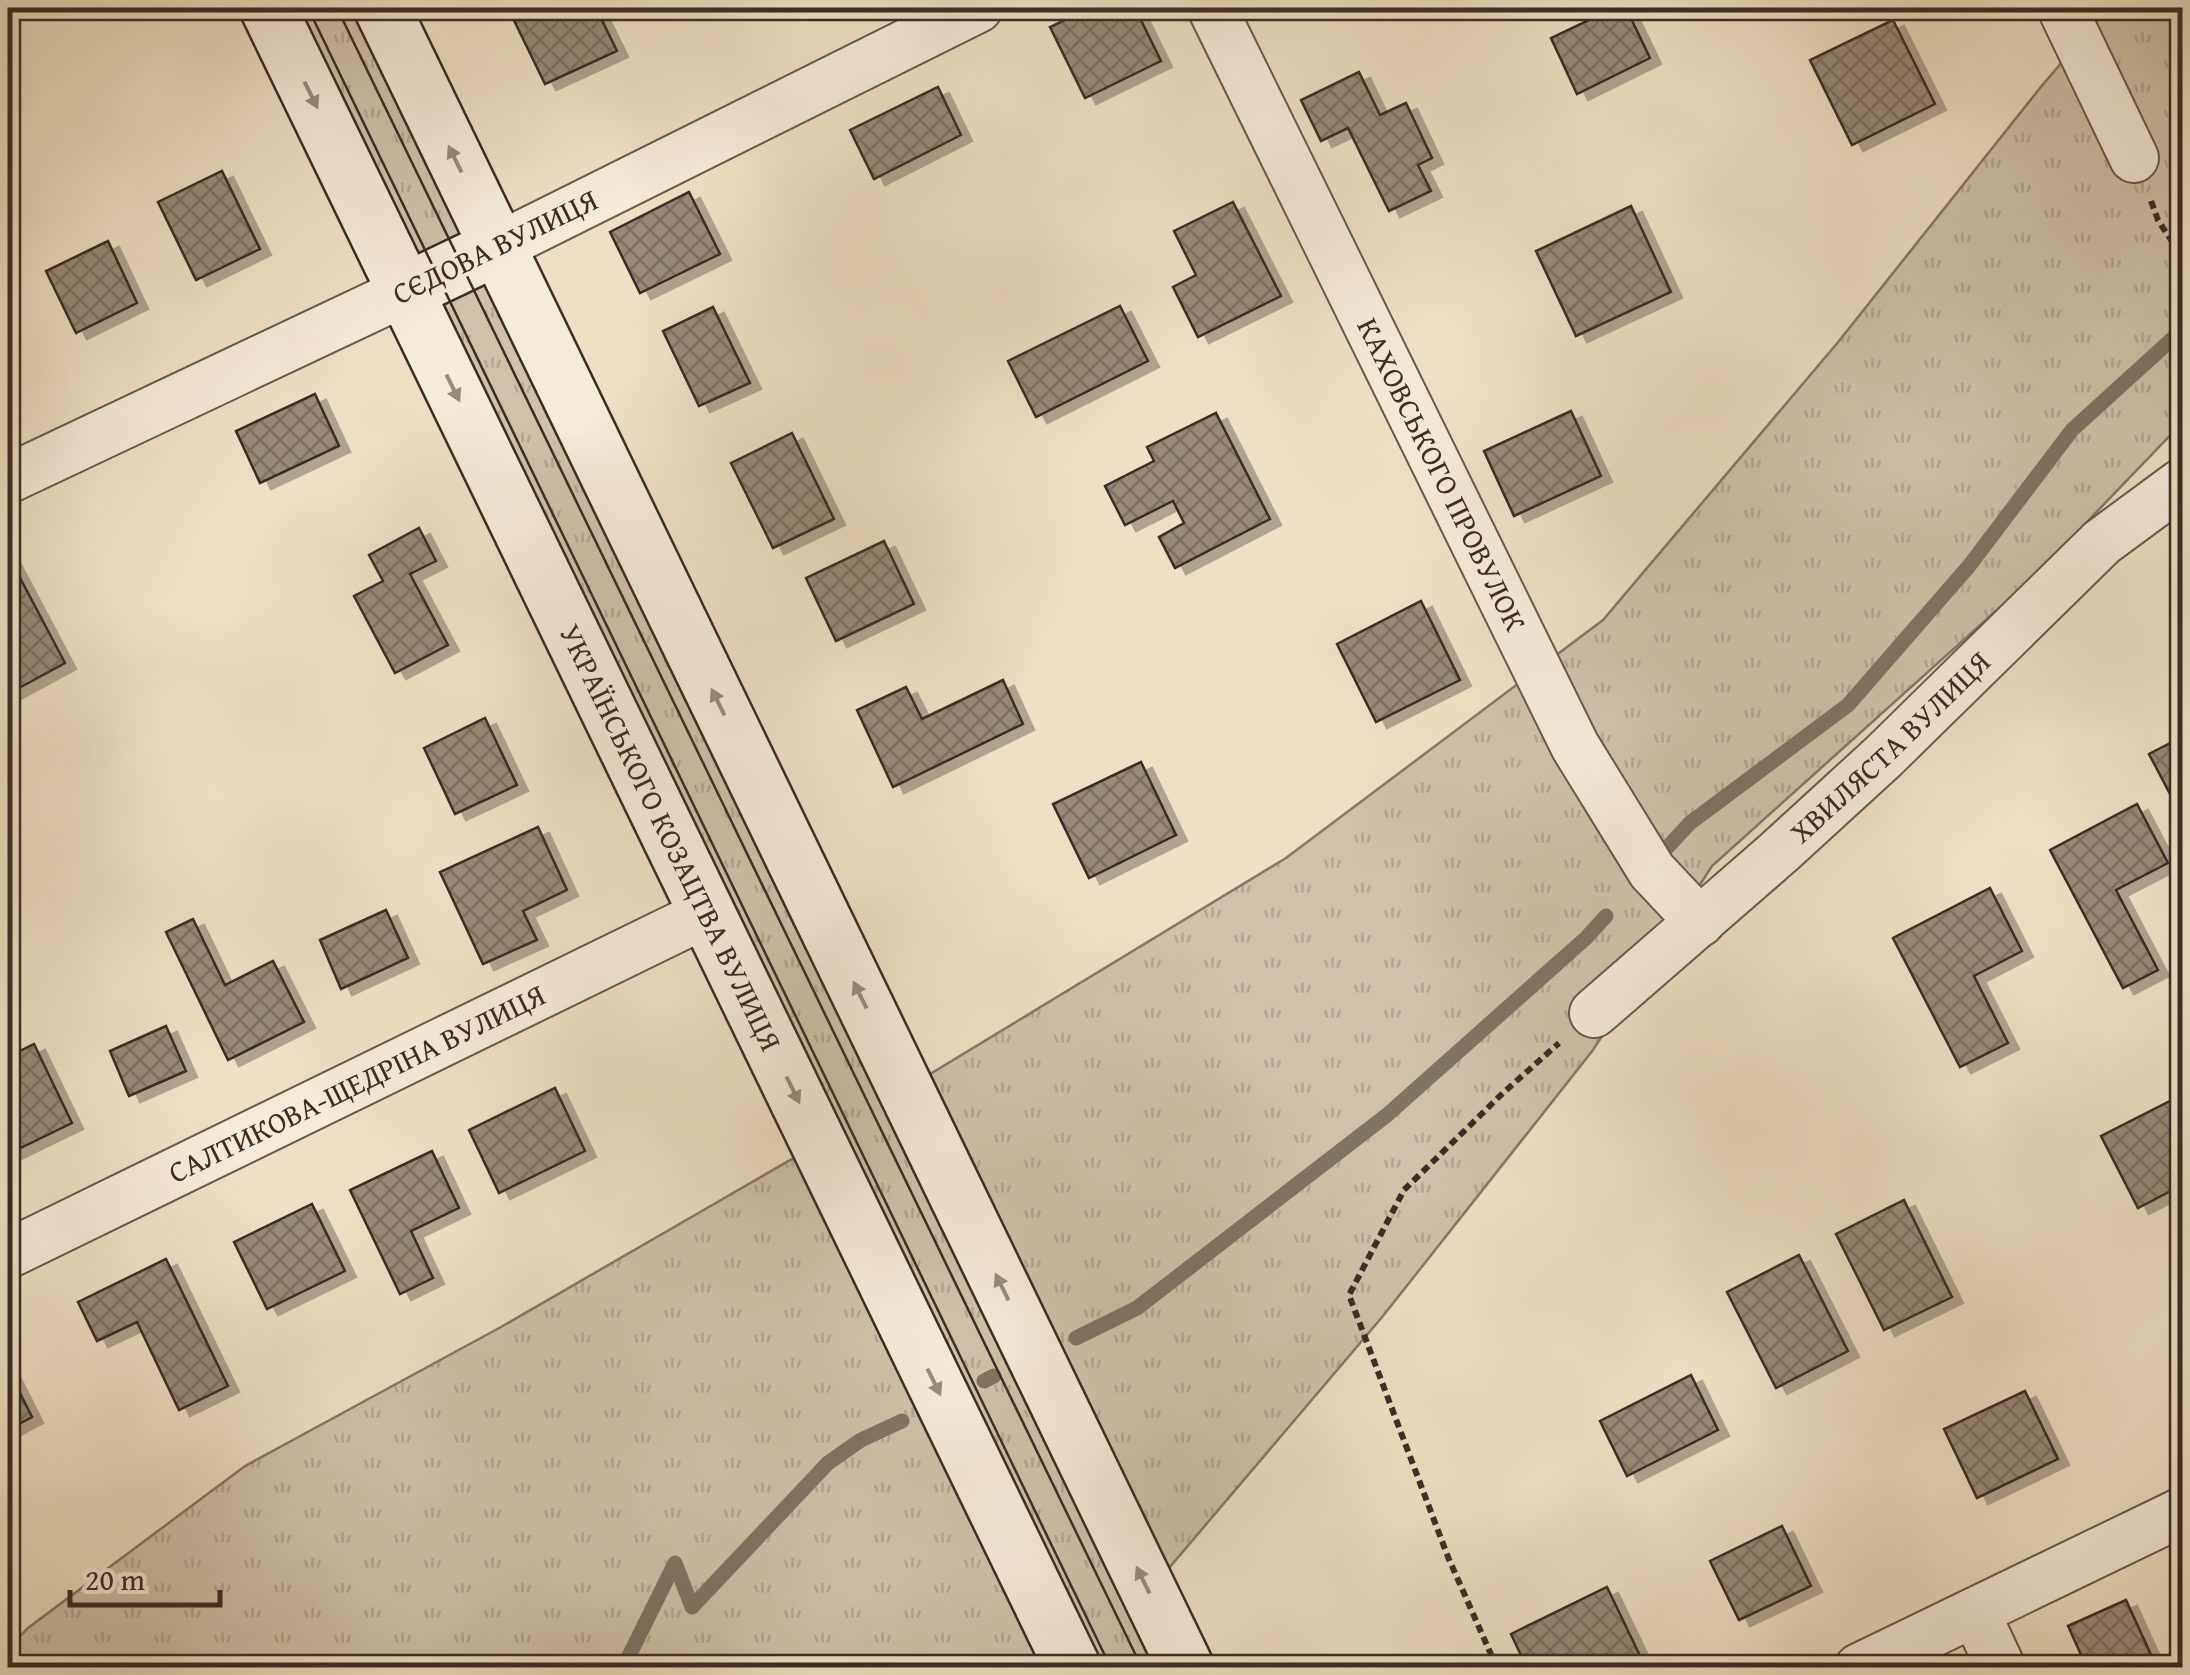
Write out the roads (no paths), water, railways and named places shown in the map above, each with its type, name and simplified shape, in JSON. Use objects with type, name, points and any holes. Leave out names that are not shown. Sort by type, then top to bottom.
[{"type":"street","name":"УКРАЇНСЬКОГО КОЗАЦТВА ВУЛИЦЯ","points":[[268,8],[1073,1668]]},
{"type":"street","points":[[382,8],[1186,1668]]},
{"type":"street","name":"СЄДОВА ВУЛИЦЯ","points":[[8,479],[406,292],[978,8]]},
{"type":"street","name":"КАХОВСЬКОГО ПРОВУЛОК","points":[[1212,8],[1575,746],[1652,871],[1700,922]]},
{"type":"street","points":[[2062,8],[2134,158]]},
{"type":"street","name":"ХВИЛЯСТА ВУЛИЦЯ","points":[[1594,1012],[1884,756],[2102,542],[2182,483]]},
{"type":"street","name":"САЛТИКОВА-ЩЕДРІНА ВУЛИЦЯ","points":[[8,1254],[707,912]]},
{"type":"street","points":[[1859,1668],[2182,1512]]},
{"type":"street","points":[[1975,1612],[2002,1668]]},
{"type":"waterway","points":[[1664,851],[1690,823],[1848,705],[1969,566],[2072,430],[2182,330]]},
{"type":"waterway","points":[[1076,1338],[1137,1308],[1387,1115],[1606,916]]},
{"type":"waterway","points":[[984,1381],[994,1376]]},
{"type":"waterway","points":[[623,1668],[675,1563],[692,1607],[828,1463],[861,1440],[902,1421]]},
{"type":"tram line","points":[[308,8],[1111,1668]]},
{"type":"tram line","points":[[337,8],[1142,1668]]}]
